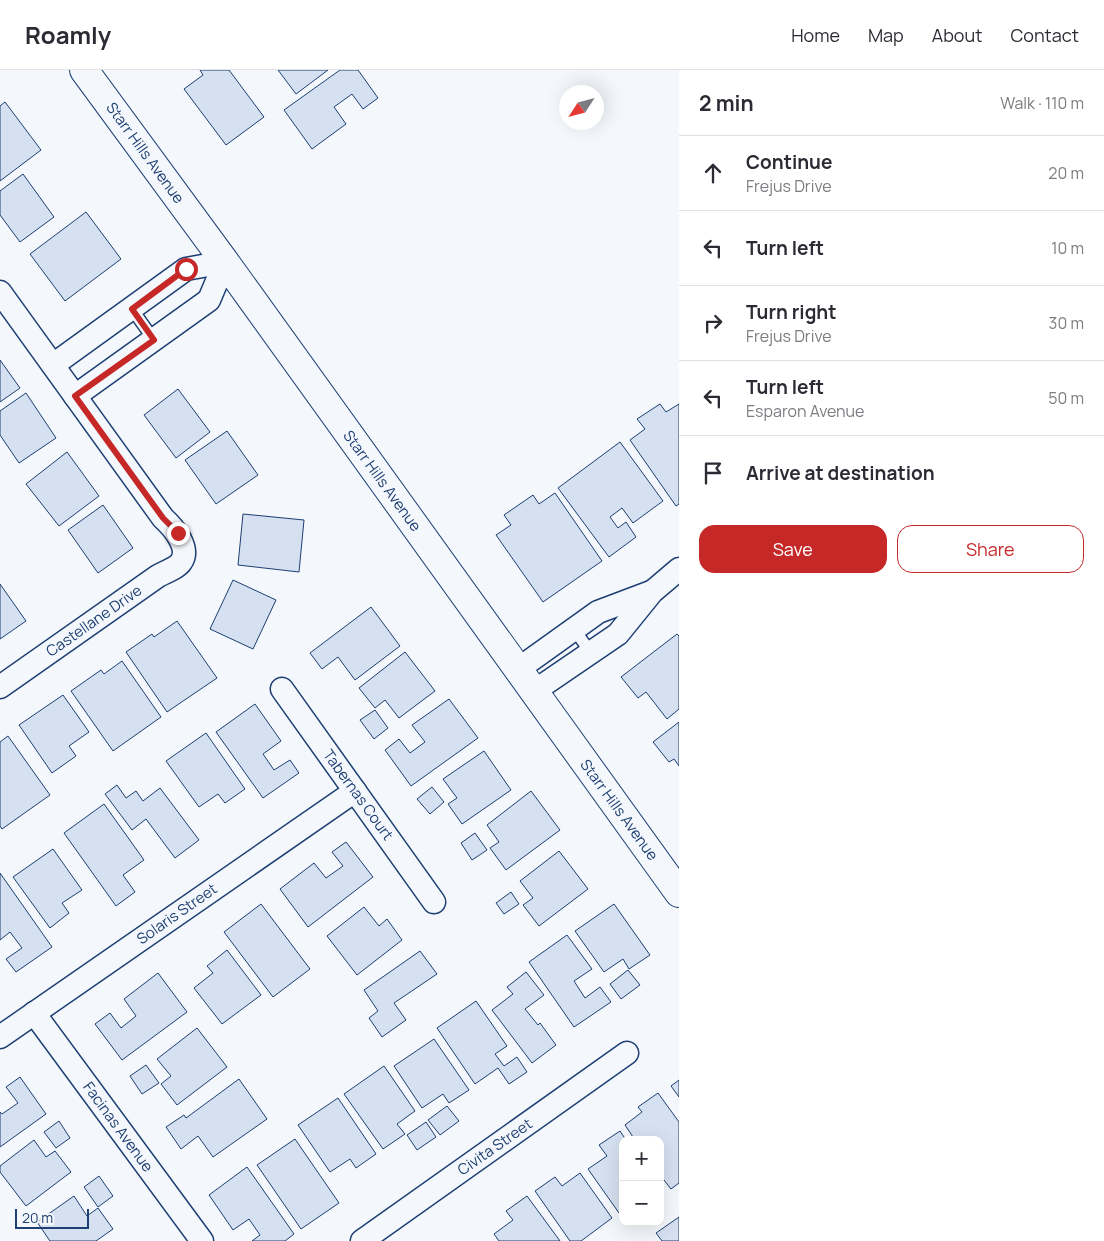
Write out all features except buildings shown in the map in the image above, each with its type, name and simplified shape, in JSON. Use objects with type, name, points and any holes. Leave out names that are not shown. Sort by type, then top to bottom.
[{"type":"street","name":"Starr Hills Avenue","points":[[84,70],[225,262],[679,893]]},
{"type":"street","points":[[53,365],[186,269],[225,262]]},
{"type":"street","points":[[0,292],[75,396],[208,300],[225,262]]},
{"type":"street","name":"Castellane Drive","points":[[0,688],[158,576],[182,562],[184,553],[178,533],[163,518],[75,396]]},
{"type":"street","points":[[533,692],[618,634],[652,592],[679,569]]},
{"type":"street","points":[[517,670],[598,612],[652,592]]},
{"type":"street","name":"Tabernas Court","points":[[282,689],[434,902]]},
{"type":"street","name":"Solaris Street","points":[[0,1037],[355,791]]},
{"type":"street","name":"Facinas Avenue","points":[[34,1014],[202,1241]]},
{"type":"street","name":"Civita Street","points":[[362,1241],[627,1053]]},
{"type":"lane","points":[[132,309],[154,340]]},
{"type":"lane","points":[[574,629],[591,653]]},
{"type":"route","points":[[178,533],[163,518],[75,396],[154,340],[132,309],[186,269]]}]
